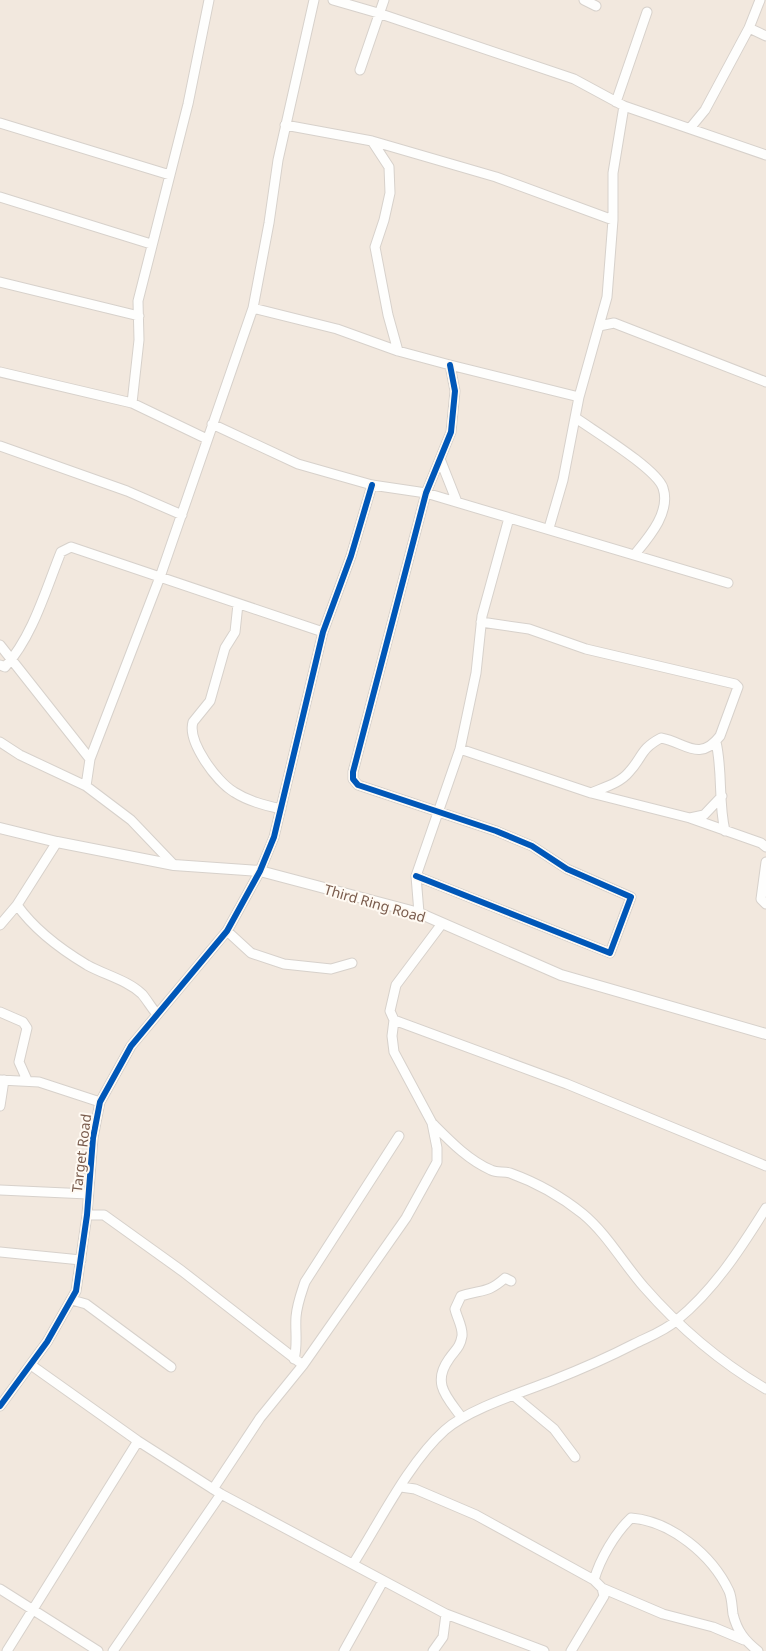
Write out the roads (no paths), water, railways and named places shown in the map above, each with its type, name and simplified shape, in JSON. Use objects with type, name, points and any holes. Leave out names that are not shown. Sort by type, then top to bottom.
[{"type":"street","points":[[132,403],[139,340],[138,301],[188,104],[210,0]]},
{"type":"street","points":[[86,786],[90,759],[160,577],[253,308],[285,125],[314,0]]},
{"type":"street","points":[[333,0],[378,13],[574,79],[624,106],[691,127],[766,154]]},
{"type":"street","points":[[360,70],[384,0]]},
{"type":"street","points":[[584,0],[596,6]]},
{"type":"street","points":[[691,127],[705,110],[749,28],[760,0]]},
{"type":"street","points":[[616,102],[647,12]]},
{"type":"street","points":[[749,28],[766,36]]},
{"type":"street","points":[[549,528],[563,480],[579,397],[607,297],[613,220],[613,173],[624,106]]},
{"type":"street","points":[[0,123],[170,175]]},
{"type":"street","points":[[285,125],[372,140],[496,177],[613,220]]},
{"type":"street","points":[[372,140],[389,167],[390,193],[375,247],[388,315],[398,351]]},
{"type":"street","points":[[0,197],[151,244]]},
{"type":"street","points":[[0,282],[139,316]]},
{"type":"street","points":[[253,308],[337,330],[398,351],[579,397]]},
{"type":"street","points":[[599,326],[614,323],[766,382]]},
{"type":"street","points":[[416,876],[610,953],[631,897],[566,869],[532,846],[496,831],[358,785],[353,779],[353,772],[426,493],[450,432],[455,390],[450,365]]},
{"type":"street","points":[[0,372],[132,403],[207,439]]},
{"type":"street","points":[[576,418],[628,454],[656,478],[663,488],[664,503],[655,529],[635,554]]},
{"type":"street","points":[[212,424],[298,464],[372,485],[426,493],[549,528],[728,583]]},
{"type":"street","points":[[0,446],[127,491],[182,515]]},
{"type":"street","points":[[440,459],[457,502]]},
{"type":"street","name":"Target Road","points":[[1,1404],[31,1365],[72,1300],[79,1279],[87,1215],[93,1138],[100,1102],[130,1046],[227,931],[260,871],[274,837],[323,632],[351,556],[372,485]]},
{"type":"street","points":[[419,913],[416,876],[460,749],[476,673],[481,622],[509,518]]},
{"type":"street","points":[[0,665],[5,667],[12,660],[30,627],[61,552],[71,547],[323,632]]},
{"type":"street","points":[[238,604],[235,632],[225,648],[210,701],[192,722],[193,736],[201,755],[231,791],[248,800],[280,809]]},
{"type":"street","points":[[481,622],[529,629],[586,649],[735,684],[738,688],[716,742],[704,750],[694,750],[661,738],[644,748],[629,772],[616,783],[592,793]]},
{"type":"street","points":[[0,645],[90,759]]},
{"type":"street","points":[[0,742],[20,756],[86,786],[131,820],[174,866]]},
{"type":"street","points":[[716,742],[720,761],[721,811],[725,831]]},
{"type":"street","points":[[460,749],[592,793],[690,818],[761,843],[766,847]]},
{"type":"street","points":[[690,818],[704,815],[722,796]]},
{"type":"street","name":"Third Ring Road","points":[[0,828],[57,842],[174,866],[260,871],[419,913],[561,975],[766,1034]]},
{"type":"street","points":[[0,925],[17,905],[57,842]]},
{"type":"street","points":[[766,862],[761,899],[766,904]]},
{"type":"street","points":[[17,905],[26,918],[69,953],[88,966],[116,978],[141,994],[156,1013]]},
{"type":"street","points":[[113,1651],[217,1491],[260,1418],[303,1365],[424,1189],[437,1162],[438,1148],[432,1123],[394,1052],[392,1036],[394,1020],[390,1011],[396,985],[441,924]]},
{"type":"street","points":[[227,931],[251,953],[284,964],[331,969],[352,963]]},
{"type":"street","points":[[0,1012],[23,1022],[26,1028],[27,1032],[19,1062],[27,1080]]},
{"type":"street","points":[[394,1020],[567,1084],[766,1166]]},
{"type":"street","points":[[0,1106],[2,1080],[27,1080],[64,1089],[100,1102]]},
{"type":"street","points":[[432,1123],[470,1158],[493,1171],[509,1173],[561,1197],[585,1216],[614,1247],[643,1286],[677,1321],[730,1367],[766,1389]]},
{"type":"street","points":[[294,1360],[298,1348],[296,1318],[299,1299],[305,1282],[399,1136]]},
{"type":"street","points":[[0,1190],[88,1194]]},
{"type":"street","points":[[353,1564],[428,1446],[462,1418],[513,1395],[593,1364],[649,1338],[677,1321],[731,1263],[766,1208]]},
{"type":"street","points":[[87,1215],[104,1215],[182,1270],[294,1360],[303,1365]]},
{"type":"street","points":[[0,1252],[81,1260]]},
{"type":"street","points":[[462,1418],[444,1395],[442,1387],[442,1374],[448,1359],[460,1347],[462,1333],[455,1309],[461,1296],[473,1292],[491,1290],[505,1278],[511,1281]]},
{"type":"street","points":[[72,1300],[86,1304],[172,1367]]},
{"type":"street","points":[[31,1365],[138,1441],[217,1491],[446,1614],[544,1651]]},
{"type":"street","points":[[513,1395],[554,1429],[575,1457]]},
{"type":"street","points":[[7,1651],[138,1441]]},
{"type":"street","points":[[402,1487],[415,1489],[476,1515],[594,1580],[602,1588],[664,1614],[713,1627],[744,1640],[758,1651]]},
{"type":"street","points":[[594,1580],[597,1569],[622,1526],[631,1518],[647,1519],[687,1541],[710,1561],[730,1593],[734,1616],[744,1640]]},
{"type":"street","points":[[344,1651],[383,1581]]},
{"type":"street","points":[[571,1651],[604,1596],[602,1588]]},
{"type":"street","points":[[0,1589],[98,1651]]},
{"type":"street","points":[[433,1651],[443,1636],[446,1614]]}]
